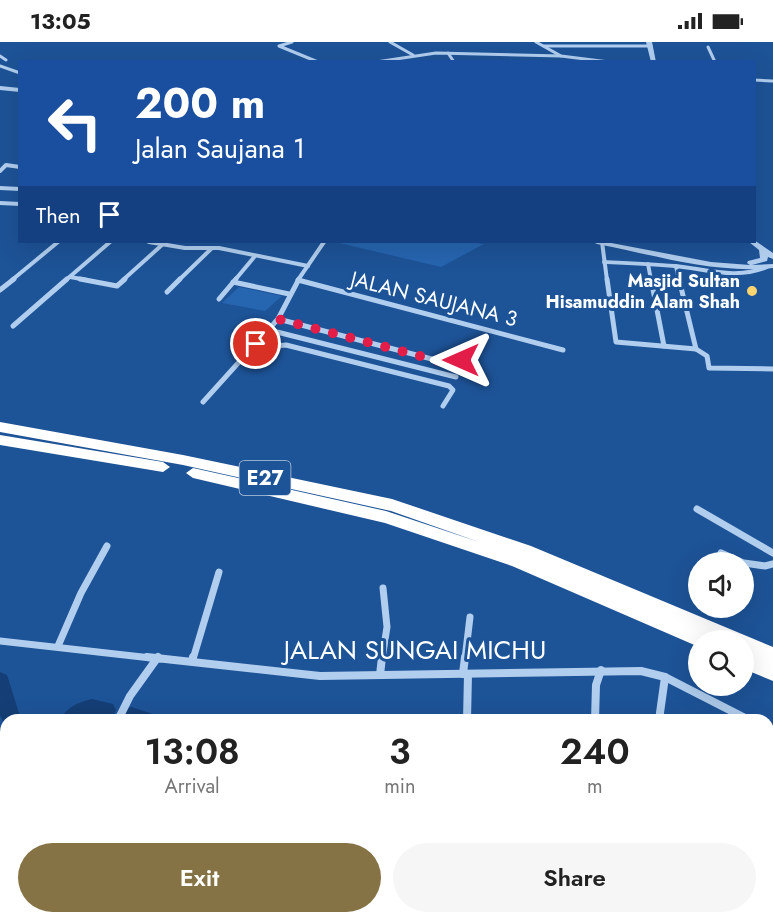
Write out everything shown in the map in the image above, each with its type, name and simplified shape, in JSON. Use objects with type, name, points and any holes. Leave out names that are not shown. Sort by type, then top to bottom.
[{"type":"highway","name":"E27","points":[[0,428],[183,460],[392,506],[712,630]]},
{"type":"highway","name":"E27","points":[[0,440],[177,469],[374,514],[521,556],[688,634]]},
{"type":"highway","points":[[754,647],[773,656]]},
{"type":"highway","points":[[754,664],[773,673]]},
{"type":"street","points":[[292,42],[279,46],[313,60]]},
{"type":"street","points":[[390,42],[413,55]]},
{"type":"street","points":[[536,42],[561,56]]},
{"type":"street","points":[[544,46],[650,44],[654,60]]},
{"type":"street","points":[[708,47],[714,60]]},
{"type":"street","points":[[449,54],[453,60]]},
{"type":"street","points":[[449,54],[487,57],[490,60]]},
{"type":"street","points":[[387,60],[413,55],[449,54],[561,56],[593,60]]},
{"type":"street","points":[[0,56],[6,60],[0,62]]},
{"type":"street","points":[[0,66],[18,72]]},
{"type":"street","points":[[756,80],[772,81]]},
{"type":"street","points":[[0,87],[18,90]]},
{"type":"street","points":[[0,171],[6,165],[18,167]]},
{"type":"street","points":[[0,188],[18,189]]},
{"type":"street","points":[[0,203],[18,204]]},
{"type":"street","points":[[0,290],[57,243]]},
{"type":"street","points":[[13,326],[109,243]]},
{"type":"street","points":[[156,243],[212,248],[308,266]]},
{"type":"street","points":[[203,402],[270,330],[278,319],[289,294],[323,243]]},
{"type":"street","points":[[600,243],[614,339],[618,343],[696,349],[707,356],[709,368],[773,369]]},
{"type":"street","points":[[606,243],[729,265],[771,267]]},
{"type":"street","points":[[754,243],[773,257]]},
{"type":"street","points":[[70,277],[117,286],[163,244]]},
{"type":"street","points":[[167,292],[212,248]]},
{"type":"street","points":[[729,265],[759,262],[764,259],[763,249]]},
{"type":"street","points":[[219,299],[255,256]]},
{"type":"street","points":[[604,262],[742,273],[758,273],[771,267]]},
{"type":"street","points":[[648,264],[664,346]]},
{"type":"street","points":[[676,266],[696,349]]},
{"type":"street","name":"JALAN SAUJANA 3","points":[[298,280],[562,350]]},
{"type":"street","points":[[233,282],[289,294]]},
{"type":"street","points":[[278,319],[451,364],[461,360],[465,347]]},
{"type":"street","points":[[270,330],[456,377]]},
{"type":"street","points":[[262,363],[276,346],[281,345],[366,365],[449,386],[453,390],[443,406]]},
{"type":"street","points":[[366,365],[372,356]]},
{"type":"street","points":[[698,509],[773,553]]},
{"type":"street","points":[[58,646],[81,593],[107,546]]},
{"type":"street","points":[[754,565],[773,564]]},
{"type":"street","points":[[192,661],[219,572]]},
{"type":"street","points":[[380,675],[380,657],[387,627],[381,595],[383,588]]},
{"type":"street","points":[[467,714],[465,674],[470,617]]},
{"type":"street","name":"JALAN SUNGAI MICHU","points":[[0,641],[320,676],[641,671],[665,677],[737,714]]},
{"type":"street","points":[[121,714],[130,696],[158,657]]},
{"type":"street","points":[[595,714],[596,685],[601,670]]},
{"type":"street","points":[[660,714],[665,677]]},
{"type":"shaded area","points":[[339,243],[484,244],[441,267]]},
{"type":"shaded area","points":[[239,287],[282,296],[265,311],[222,303]]},
{"type":"waterway","points":[[0,681],[9,714]]},
{"type":"waterway","points":[[78,714],[96,707],[106,710]]},
{"type":"place","name":"Masjid Sultan Hisamuddin Alam Shah","points":[[752,291]]},
{"type":"route","points":[[256,344],[278,319],[451,364],[456,364],[461,360]]}]
